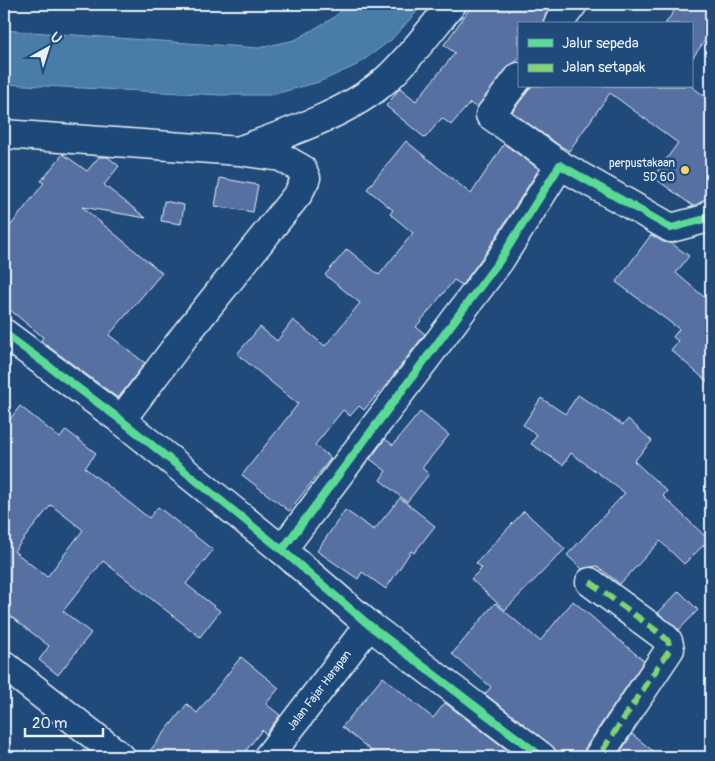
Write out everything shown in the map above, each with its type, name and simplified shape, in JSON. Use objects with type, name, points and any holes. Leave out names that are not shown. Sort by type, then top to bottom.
[{"type":"street","points":[[239,151],[323,118],[364,96],[386,80],[452,4]]},
{"type":"street","points":[[560,22],[573,4]]},
{"type":"street","points":[[518,78],[490,115],[560,165],[671,228],[705,219],[711,213]]},
{"type":"street","points":[[4,134],[239,151],[280,157],[294,162],[302,169],[306,178],[303,186],[121,420]]},
{"type":"street","points":[[282,550],[500,260],[560,165]]},
{"type":"street","points":[[4,333],[121,420],[282,550],[369,625],[542,757]]},
{"type":"street","points":[[590,582],[662,634],[668,641],[670,649],[598,757]]},
{"type":"street","name":"Jalan Fajar Harapan","points":[[268,757],[369,625]]},
{"type":"street","points":[[4,665],[121,757]]},
{"type":"water","points":[[349,4],[424,4],[391,40],[357,65],[319,82],[271,95],[220,95],[4,84],[4,30],[259,48],[295,40],[333,18]]},
{"type":"building","points":[[473,4],[554,4],[545,15],[543,22],[518,22],[518,60],[507,68],[477,108],[470,103],[451,125],[442,118],[425,138],[386,106],[400,88],[416,101],[455,53],[444,45]]},
{"type":"building","points":[[679,4],[711,4],[711,32],[692,59],[692,22],[666,22]]},
{"type":"building","points":[[692,87],[711,101],[711,198],[693,206],[653,177],[678,143],[610,93],[569,151],[512,112],[530,88]]},
{"type":"building","points":[[406,141],[471,194],[504,144],[539,169],[487,251],[462,285],[454,280],[416,327],[425,334],[392,377],[364,410],[359,406],[350,416],[343,410],[315,445],[331,458],[289,511],[242,475],[298,404],[237,354],[260,327],[277,341],[293,320],[325,346],[360,303],[325,275],[347,249],[379,275],[413,233],[390,214],[393,210],[367,189]]},
{"type":"building","points":[[63,154],[87,171],[99,157],[108,157],[119,166],[104,185],[146,218],[82,207],[162,273],[109,335],[145,363],[118,398],[41,341],[43,337],[10,310],[4,310],[4,234],[44,183],[41,181]]},
{"type":"building","points":[[220,178],[258,185],[253,212],[215,206]]},
{"type":"building","points":[[164,201],[184,205],[181,224],[161,221]]},
{"type":"building","points":[[651,235],[663,242],[671,243],[689,256],[676,273],[711,303],[711,385],[671,350],[678,341],[673,337],[679,329],[616,282]]},
{"type":"building","points":[[578,395],[623,425],[628,419],[652,441],[634,461],[667,491],[663,496],[709,540],[684,564],[660,541],[620,584],[597,566],[582,569],[567,555],[625,493],[571,453],[563,465],[531,444],[537,435],[523,425],[541,398],[565,414]]},
{"type":"building","points":[[20,406],[60,438],[66,430],[96,453],[85,468],[149,518],[158,507],[213,550],[186,584],[220,611],[200,637],[103,561],[63,611],[91,633],[58,675],[39,660],[49,646],[4,611],[4,427]],"holes":[[[51,505],[83,530],[47,577],[14,551]]]},
{"type":"building","points":[[420,412],[449,435],[422,468],[429,474],[407,502],[380,480],[386,471],[370,459],[385,439],[393,445]]},
{"type":"building","points":[[400,498],[435,526],[414,553],[411,551],[386,589],[362,572],[358,579],[317,551],[345,510],[374,530]]},
{"type":"building","points":[[524,511],[565,549],[505,610],[471,579],[482,568],[476,563]]},
{"type":"building","points":[[679,591],[698,610],[679,630],[658,613]]},
{"type":"building","points":[[573,601],[644,661],[585,748],[583,757],[557,757],[556,751],[551,745],[485,694],[491,687],[452,654],[495,603],[540,641]]},
{"type":"building","points":[[241,657],[279,688],[266,704],[280,715],[266,734],[262,730],[241,757],[145,757],[187,704],[197,713]]},
{"type":"building","points":[[383,677],[433,718],[445,703],[517,757],[379,757],[342,727]]},
{"type":"building","points":[[632,734],[660,757],[617,757]]},
{"type":"marked path","points":[[590,582],[662,635],[668,641],[670,649],[598,757]]},
{"type":"cycle path","points":[[282,550],[500,260],[560,165],[671,228],[705,219],[711,213]]},
{"type":"cycle path","points":[[4,333],[121,420],[282,550],[369,625],[542,757]]},
{"type":"place","name":"perpustakaan SD 60","points":[[685,170]]}]
